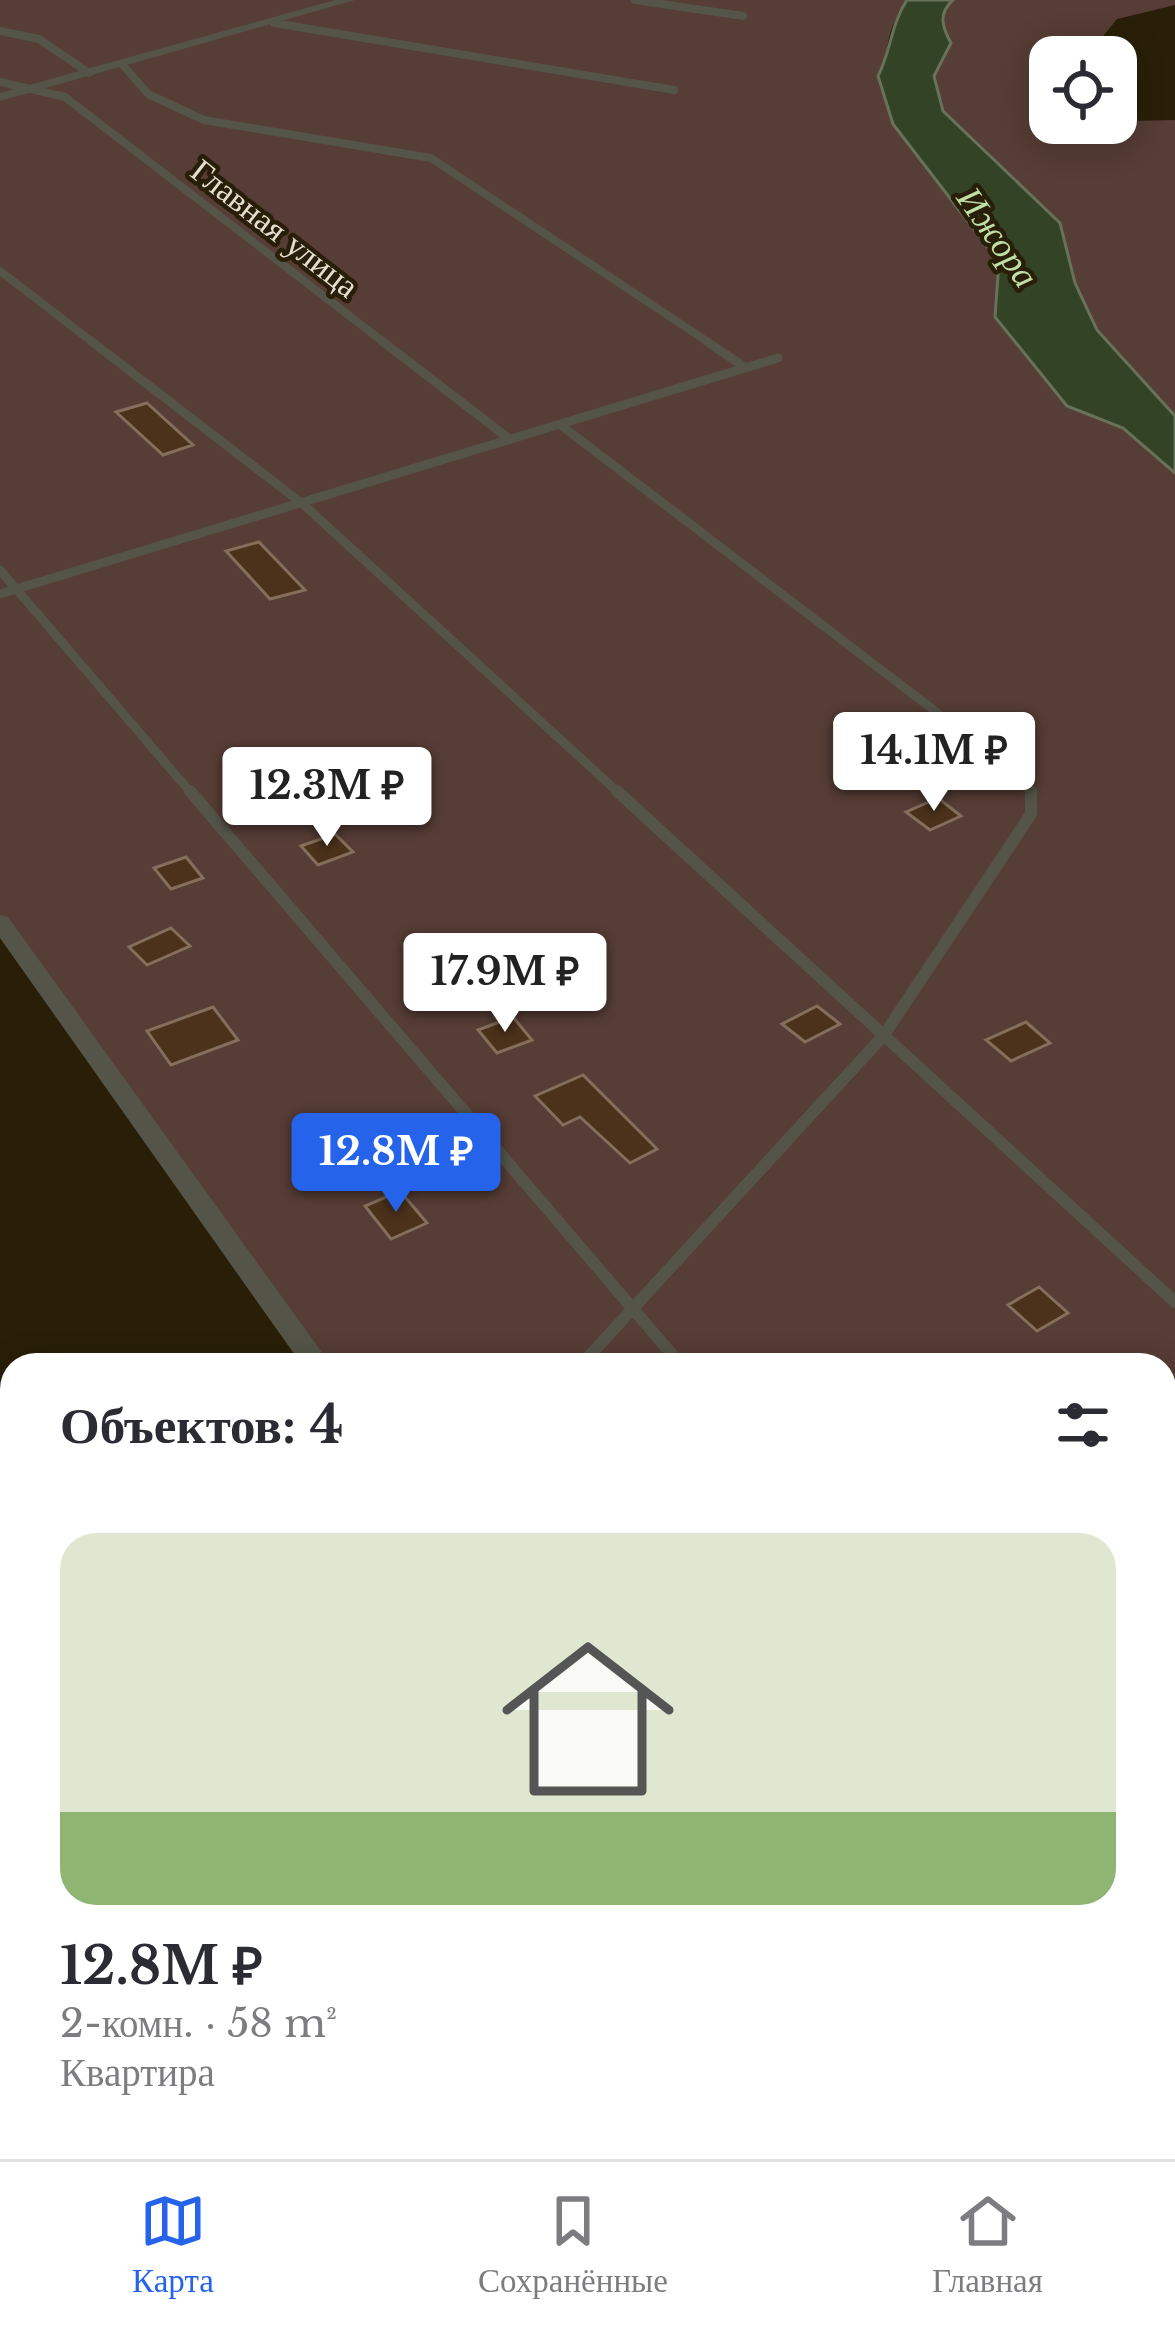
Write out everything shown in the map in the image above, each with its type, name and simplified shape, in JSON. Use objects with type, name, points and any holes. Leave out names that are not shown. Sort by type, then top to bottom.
[{"type":"street","points":[[0,97],[349,0]]},
{"type":"street","points":[[0,922],[308,1353]]},
{"type":"lane","points":[[635,0],[743,16]]},
{"type":"lane","points":[[274,23],[674,90]]},
{"type":"lane","points":[[0,31],[39,39],[89,73]]},
{"type":"lane","points":[[122,64],[148,94],[204,120],[431,158],[746,368]]},
{"type":"lane","name":"Главная улица","points":[[0,82],[65,97],[508,438]]},
{"type":"lane","points":[[0,271],[304,505],[1175,1302]]},
{"type":"lane","points":[[0,594],[778,358]]},
{"type":"lane","points":[[562,426],[795,600],[1007,766],[1033,793],[1031,814],[884,1035],[592,1353]]},
{"type":"lane","points":[[0,570],[671,1353]]},
{"type":"shaded area","points":[[0,0],[907,0],[888,44],[895,86],[932,167],[999,262],[995,317],[1067,406],[1123,428],[1175,473],[1175,1353],[308,1353],[0,922]]},
{"type":"shaded area","points":[[953,0],[1175,0],[1175,5],[1117,19],[1103,36],[1029,36],[1029,144],[1137,144],[1137,121],[1175,120],[1175,416],[1097,330],[1075,283],[1060,223],[943,111],[934,76],[951,43],[942,27],[945,7]]},
{"type":"water","name":"Ижора","points":[[907,0],[953,0],[943,20],[951,43],[934,76],[943,111],[1060,223],[1075,283],[1097,330],[1175,416],[1175,473],[1123,428],[1067,406],[995,317],[999,262],[893,124],[878,76]]},
{"type":"building","points":[[147,403],[193,445],[163,455],[116,412]]},
{"type":"building","points":[[259,542],[305,590],[270,599],[226,551]]},
{"type":"building","points":[[938,798],[961,816],[930,830],[906,812]]},
{"type":"building","points":[[335,834],[353,852],[318,865],[301,846]]},
{"type":"building","points":[[186,857],[203,878],[171,889],[154,868]]},
{"type":"building","points":[[171,928],[190,946],[147,965],[129,947]]},
{"type":"building","points":[[817,1006],[840,1024],[805,1042],[782,1024]]},
{"type":"building","points":[[213,1007],[238,1040],[171,1065],[147,1031]]},
{"type":"building","points":[[513,1017],[532,1040],[497,1053],[478,1030]]},
{"type":"building","points":[[1026,1022],[1050,1043],[1011,1061],[986,1040]]},
{"type":"building","points":[[583,1075],[657,1149],[630,1163],[580,1117],[563,1125],[535,1096]]},
{"type":"building","points":[[400,1191],[427,1223],[391,1239],[365,1206]]},
{"type":"building","points":[[1039,1287],[1068,1313],[1037,1331],[1008,1305]]}]
